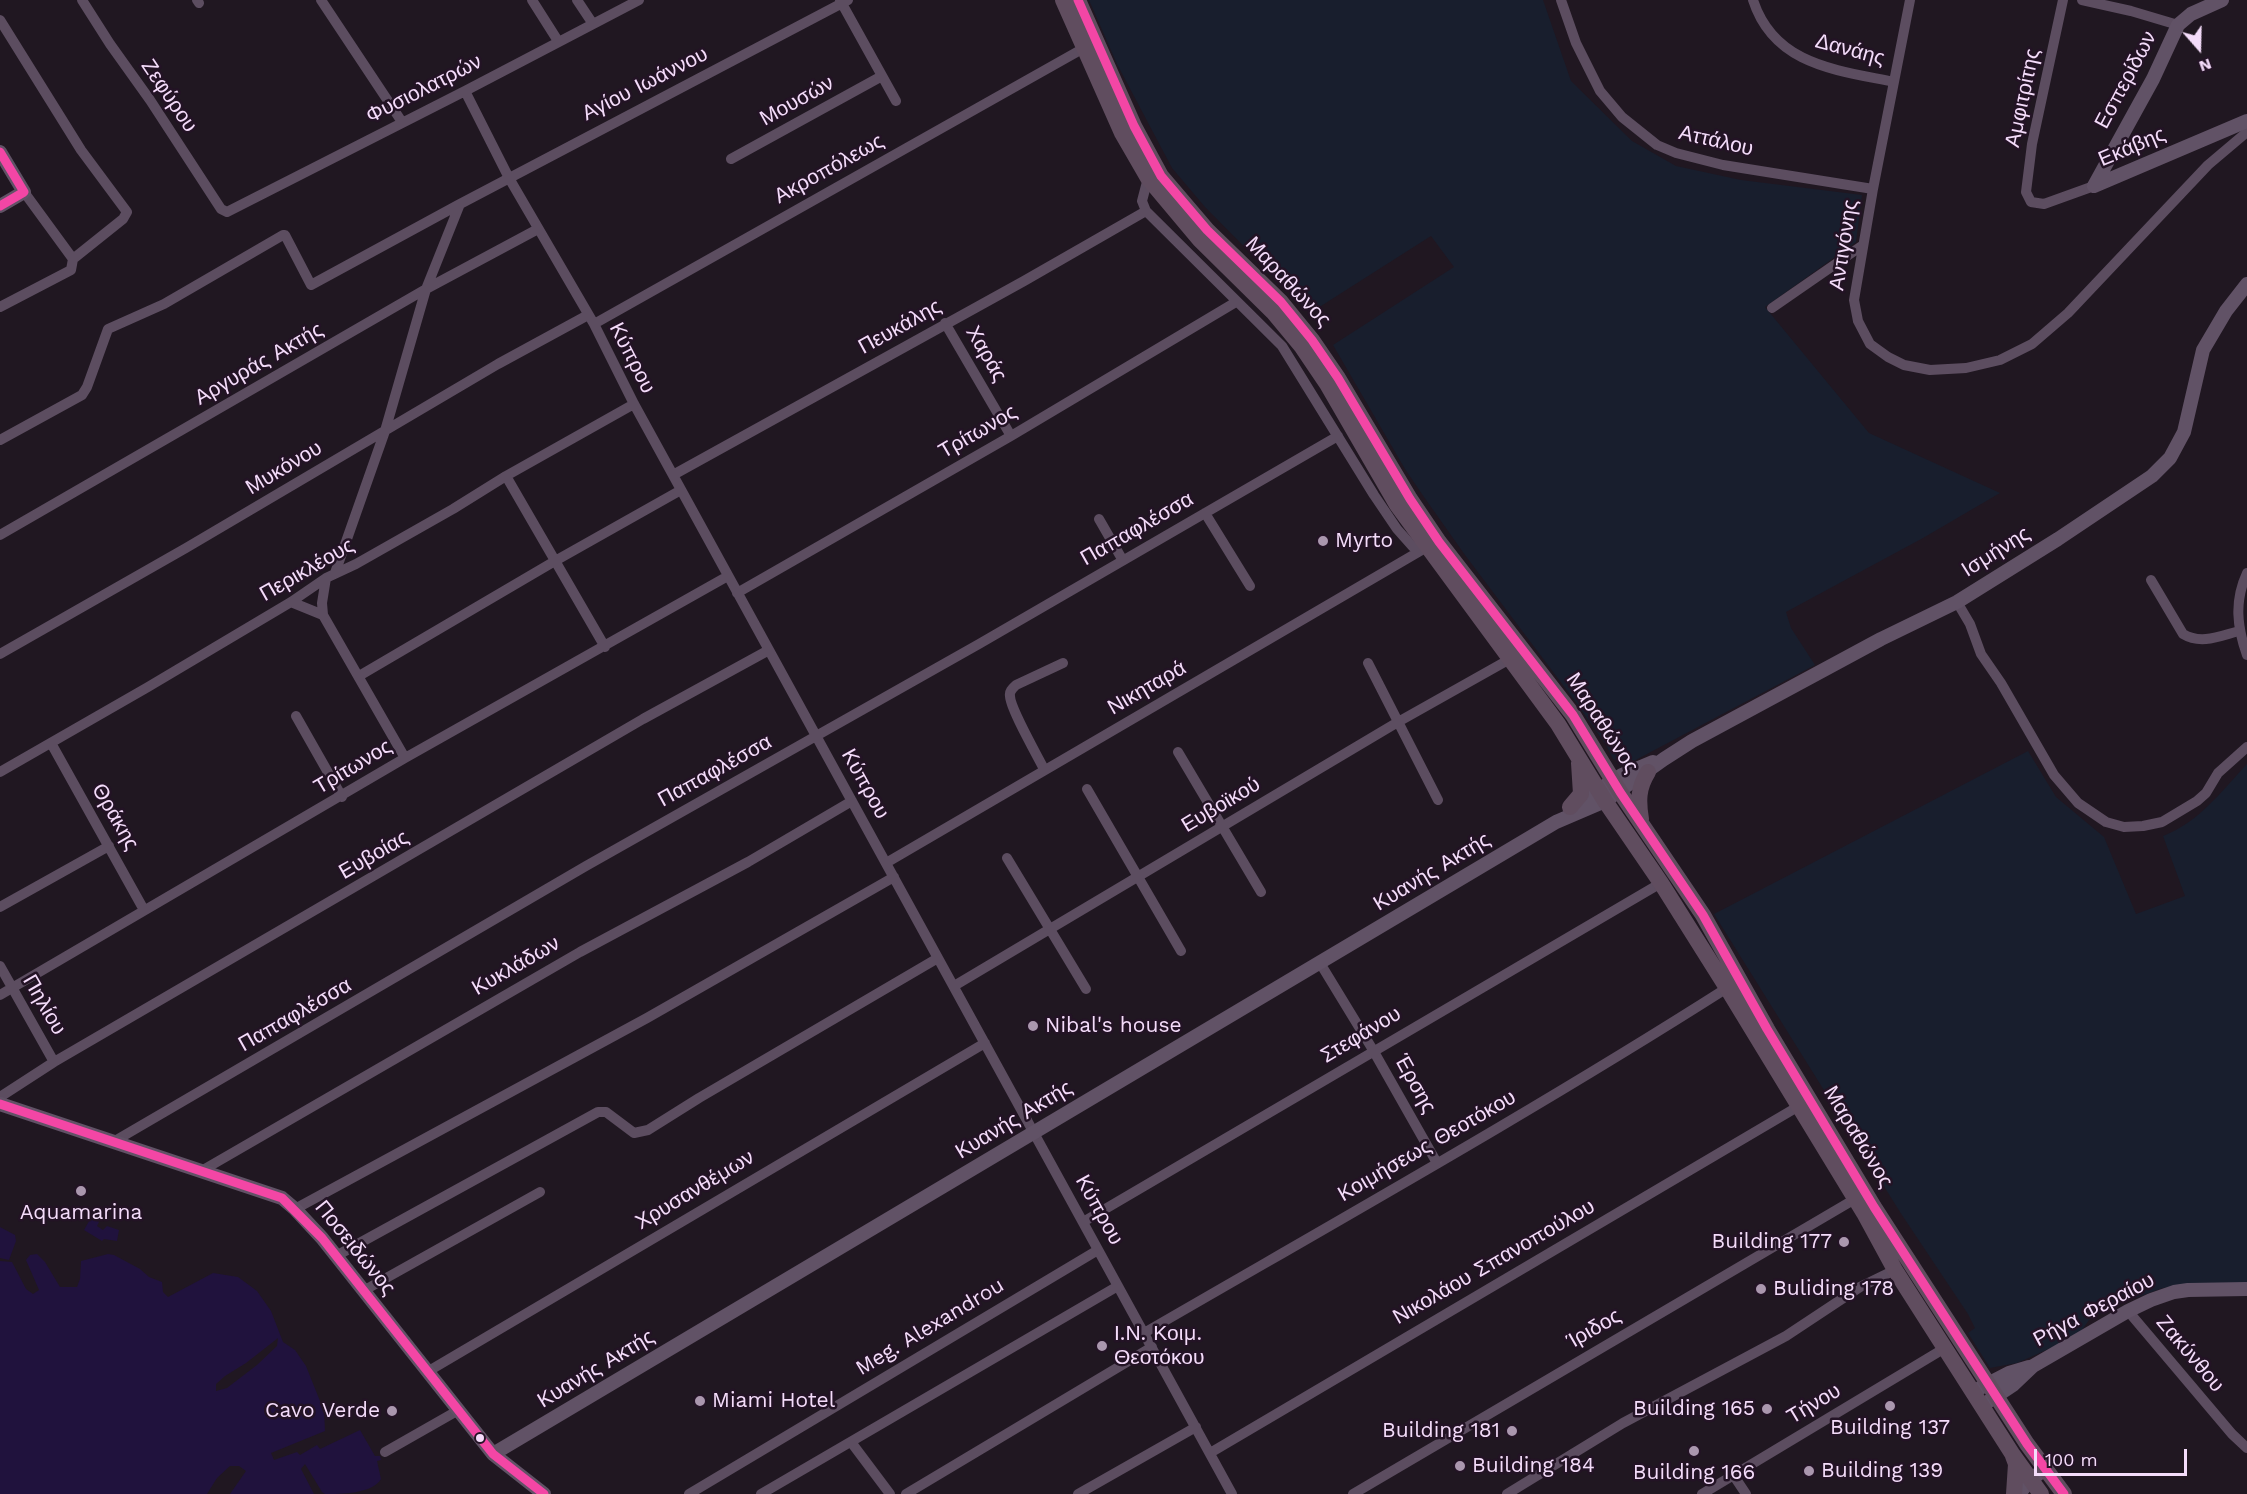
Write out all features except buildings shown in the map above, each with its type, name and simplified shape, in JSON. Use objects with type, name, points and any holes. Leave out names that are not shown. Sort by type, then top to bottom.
[{"type":"main road","name":"Μαραθώνος","points":[[1064,0],[1122,132],[1148,178],[1200,240],[1273,312],[1302,347],[1327,384],[1397,505],[1558,724],[1727,988],[1855,1199],[1895,1270],[2013,1455],[2041,1494]]},
{"type":"main road","name":"Μαραθώνος","points":[[1078,0],[1134,126],[1161,176],[1207,230],[1281,302],[1312,340],[1439,542],[1573,716],[1616,786],[1703,915],[1767,1029],[1874,1207],[2045,1469],[2064,1494]]},
{"type":"main road","points":[[1570,807],[1581,794],[1582,788],[1577,753]]},
{"type":"main road","points":[[1642,823],[1639,792],[1648,772]]},
{"type":"main road","points":[[2013,1455],[2016,1464],[2014,1494]]},
{"type":"street","name":"Ζεφύρου","points":[[82,0],[221,209],[227,212]]},
{"type":"street","points":[[321,0],[402,122]]},
{"type":"street","points":[[532,0],[558,41]]},
{"type":"street","points":[[577,0],[593,24]]},
{"type":"street","name":"Φυσιολατρών","points":[[227,212],[593,24],[625,3],[639,0]]},
{"type":"street","name":"Αττάλου","points":[[1561,0],[1575,43],[1600,91],[1622,117],[1657,145],[1676,153],[1723,165],[1873,189]]},
{"type":"street","name":"Δανάης","points":[[1753,0],[1768,32],[1799,57],[1833,69],[1894,82]]},
{"type":"street","name":"Αντιγόνης","points":[[1910,0],[1873,189],[1854,305],[1858,321],[1870,344],[1894,361],[1923,369],[1957,369],[2000,360],[2032,344],[2056,324],[2208,165],[2247,132]]},
{"type":"street","name":"Αμφιτρίτης","points":[[2031,202],[2026,192],[2032,144],[2063,0]]},
{"type":"street","points":[[2082,0],[2178,25],[2191,14],[2222,0]]},
{"type":"street","points":[[843,1],[896,101]]},
{"type":"street","name":"Αγίου Ιωάννου","points":[[0,440],[82,395],[108,329],[164,304],[282,235],[285,235],[311,285],[843,1]]},
{"type":"street","points":[[0,20],[81,150],[127,212],[123,219],[73,259],[71,270],[0,307]]},
{"type":"street","name":"Εσπερίδων","points":[[2094,186],[2153,79],[2178,25]]},
{"type":"street","name":"Ακροπόλεως","points":[[591,320],[1084,48]]},
{"type":"street","name":"Μουσών","points":[[731,159],[882,76]]},
{"type":"street","name":"Κύπρου","points":[[465,91],[509,178],[591,320],[737,593],[1232,1494]]},
{"type":"street","name":"Εκάβης","points":[[2031,202],[2044,204],[2094,186],[2247,121]]},
{"type":"street","points":[[0,152],[24,192],[73,259]]},
{"type":"street","points":[[1148,178],[1142,201],[1146,210],[1282,346],[1374,495],[1398,529],[1413,547],[1427,547]]},
{"type":"street","points":[[0,207],[24,192]]},
{"type":"street","points":[[405,758],[323,615],[322,603],[330,575],[385,431],[426,289],[460,204]]},
{"type":"street","name":"Πευκάλης","points":[[673,475],[1024,281],[1146,210]]},
{"type":"street","name":"Αργυράς Ακτής","points":[[0,535],[426,289],[538,229]]},
{"type":"street","points":[[1773,308],[1863,245]]},
{"type":"street","name":"Ισμήνης","points":[[1664,759],[1692,741],[1881,639],[1957,602],[2152,476],[2170,458],[2184,432],[2203,350],[2226,311],[2247,284]]},
{"type":"street","name":"Τρίτωνος","points":[[737,593],[1011,436],[1236,302]]},
{"type":"street","name":"Μυκόνου","points":[[0,654],[498,364],[591,320]]},
{"type":"street","name":"Χαράς","points":[[945,323],[1011,436]]},
{"type":"street","name":"Περικλέους","points":[[0,772],[291,602],[330,575],[356,564],[634,404]]},
{"type":"street","name":"Παπαφλέσσα","points":[[113,1142],[616,849],[1338,436]]},
{"type":"street","points":[[506,476],[605,647]]},
{"type":"street","points":[[359,676],[681,490]]},
{"type":"street","points":[[1205,513],[1250,585]]},
{"type":"street","points":[[1099,519],[1122,560]]},
{"type":"street","name":"Νικηταρά","points":[[886,863],[1427,547]]},
{"type":"street","points":[[2247,573],[2239,593],[2237,618],[2247,655]]},
{"type":"street","name":"Τρίτωνος","points":[[0,995],[405,758],[728,576]]},
{"type":"street","points":[[2151,580],[2183,634],[2191,639],[2200,641],[2240,631]]},
{"type":"street","points":[[291,602],[323,615]]},
{"type":"street","points":[[1957,602],[1970,624],[1981,654],[2001,683],[2055,775],[2078,803],[2106,822],[2124,827],[2162,822],[2197,801],[2206,793],[2218,773],[2247,747]]},
{"type":"street","name":"Ευβοίας","points":[[0,1097],[54,1062],[643,719],[769,650]]},
{"type":"street","name":"Ευβοϊκού","points":[[954,986],[1398,722],[1510,659]]},
{"type":"street","points":[[1044,769],[1014,709],[1010,696],[1011,689],[1063,663]]},
{"type":"street","points":[[1368,663],[1438,800]]},
{"type":"street","points":[[296,716],[342,796]]},
{"type":"street","name":"Θράκης","points":[[51,743],[144,910]]},
{"type":"street","points":[[1178,752],[1261,892]]},
{"type":"street","points":[[1602,796],[1664,759]]},
{"type":"street","points":[[1616,786],[1648,772],[1664,759]]},
{"type":"street","points":[[1087,789],[1181,951]]},
{"type":"street","name":"Κυανής Ακτής","points":[[1556,822],[1570,807],[1602,796]]},
{"type":"street","name":"Κυανής Ακτής","points":[[493,1454],[1602,796]]},
{"type":"street","name":"Κυκλάδων","points":[[203,1170],[580,952],[748,862],[852,801]]},
{"type":"street","points":[[0,907],[109,846]]},
{"type":"street","points":[[1007,858],[1086,989]]},
{"type":"street","points":[[295,1209],[647,1018],[894,877]]},
{"type":"street","name":"Στεφάνου","points":[[1083,1222],[1661,883]]},
{"type":"street","points":[[336,1256],[598,1112],[606,1112],[634,1133],[648,1130],[938,958]]},
{"type":"street","name":"Έρσης","points":[[1320,963],[1373,1050],[1437,1163]]},
{"type":"street","name":"Πηλίου","points":[[0,966],[54,1062]]},
{"type":"street","name":"Κοιμήσεως Θεοτόκου","points":[[1144,1333],[1437,1163],[1665,1028],[1727,988]]},
{"type":"street","name":"Χρυσανθέμων","points":[[427,1372],[985,1043]]},
{"type":"street","name":"Ποσειδώνος","points":[[0,1104],[282,1198],[295,1209],[336,1256],[457,1412],[493,1454],[544,1494]]},
{"type":"street","name":"Νικολάου Σπανοπούλου","points":[[1210,1454],[1799,1107]]},
{"type":"street","points":[[363,1291],[540,1192]]},
{"type":"street","name":"Ίριδος","points":[[1353,1494],[1855,1199]]},
{"type":"street","name":"Meg. Alexandrou","points":[[689,1494],[1098,1250]]},
{"type":"street","points":[[1507,1494],[1623,1423],[1786,1336],[1860,1287],[1895,1270]]},
{"type":"street","points":[[761,1494],[1118,1286]]},
{"type":"street","name":"Ρήγα Φεραίου","points":[[1978,1398],[1993,1389],[2009,1373],[2033,1366],[2128,1311],[2174,1292],[2247,1289]]},
{"type":"street","name":"Ζακύνθου","points":[[2128,1311],[2247,1449]]},
{"type":"street","points":[[906,1494],[1152,1347]]},
{"type":"street","name":"Τήνου","points":[[1702,1494],[1945,1348]]},
{"type":"street","points":[[385,1452],[457,1412]]},
{"type":"street","points":[[1078,1494],[1196,1427]]},
{"type":"street","points":[[851,1442],[890,1494]]},
{"type":"street","points":[[2019,1494],[2030,1480],[2045,1469]]},
{"type":"street","points":[[1734,1476],[1746,1494]]},
{"type":"shaded area","points":[[1089,0],[1543,0],[1571,81],[1632,141],[1676,166],[1741,180],[1862,195],[1856,242],[1765,307],[1869,433],[2000,493],[1923,538],[1786,612],[1791,628],[1815,665],[1630,763],[1613,759],[1606,745],[1575,701],[1465,555],[1405,469],[1333,345],[1454,267],[1431,236],[1310,313],[1205,207],[1172,168],[1117,64]]},
{"type":"shaded area","points":[[2028,751],[2056,797],[2104,837],[2136,914],[2185,896],[2163,836],[2198,815],[2247,764],[2247,1285],[2163,1288],[2113,1306],[2089,1320],[2078,1336],[2017,1363],[1990,1368],[1968,1333],[1975,1328],[1968,1314],[1900,1212],[1714,914]]},
{"type":"shaded area","points":[[92,1216],[99,1222],[97,1226],[103,1230],[107,1226],[119,1230],[117,1241],[104,1239],[102,1241],[84,1230]]},
{"type":"shaded area","points":[[0,1227],[15,1235],[16,1241],[9,1260],[0,1258]]},
{"type":"shaded area","points":[[37,1254],[45,1262],[60,1287],[77,1287],[81,1261],[108,1254],[114,1255],[140,1269],[149,1277],[162,1282],[163,1292],[168,1297],[213,1273],[238,1277],[257,1291],[271,1311],[283,1342],[295,1350],[306,1366],[324,1411],[325,1431],[271,1453],[274,1460],[297,1452],[300,1455],[317,1445],[320,1449],[360,1430],[375,1456],[380,1456],[381,1460],[377,1461],[381,1479],[371,1488],[364,1490],[325,1494],[305,1464],[301,1469],[314,1494],[230,1494],[246,1471],[239,1466],[230,1466],[217,1478],[207,1494],[0,1494],[0,1261],[12,1262],[26,1289],[33,1294],[39,1290],[26,1260],[30,1255]]},
{"type":"pier","points":[[278,1338],[277,1346],[257,1365],[227,1388],[216,1391],[216,1384],[225,1376]]},
{"type":"transit line","points":[[1078,0],[1134,126],[1161,176],[1207,230],[1281,302],[1312,340],[1439,542],[1573,715],[1620,792],[1703,915],[1767,1029],[1874,1207],[2027,1444],[2064,1494]]},
{"type":"transit line","points":[[0,152],[24,192],[0,206]]},
{"type":"transit line","points":[[0,1104],[282,1198],[322,1238],[493,1454],[544,1494]]},
{"type":"place","name":"Myrto","points":[[1323,541]]},
{"type":"place","name":"Nibal's house","points":[[1033,1026]]},
{"type":"place","name":"Aquamarina","points":[[81,1191]]},
{"type":"place","name":"Building 177","points":[[1844,1242]]},
{"type":"place","name":"Buliding 178","points":[[1761,1289]]},
{"type":"place","name":"Ι.Ν. Κοιμ. Θεοτόκου","points":[[1102,1346]]},
{"type":"place","name":"Miami Hotel","points":[[700,1401]]},
{"type":"place","name":"Building 137","points":[[1890,1406]]},
{"type":"place","name":"Building 165","points":[[1767,1409]]},
{"type":"place","name":"Cavo Verde","points":[[392,1411]]},
{"type":"place","name":"Building 181","points":[[1512,1431]]},
{"type":"place","name":"Building 166","points":[[1694,1451]]},
{"type":"place","name":"Building 184","points":[[1460,1466]]},
{"type":"place","name":"Building 139","points":[[1809,1471]]}]
